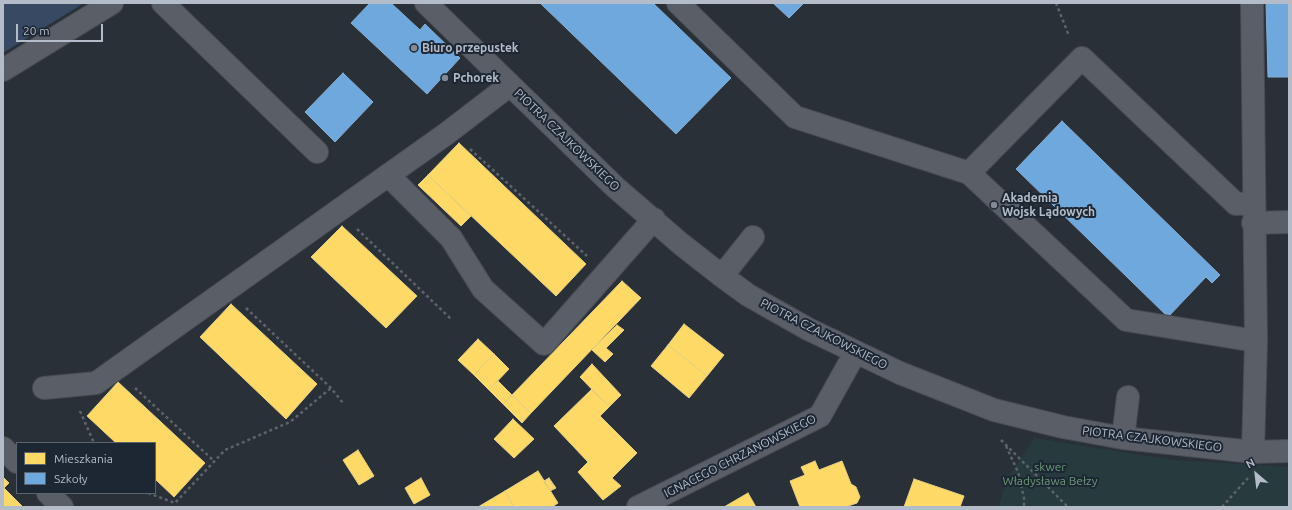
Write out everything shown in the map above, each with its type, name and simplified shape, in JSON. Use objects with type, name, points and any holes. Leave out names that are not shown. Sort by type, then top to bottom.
[{"type":"street","points":[[3,70],[112,3]]},
{"type":"street","points":[[163,3],[317,152]]},
{"type":"street","name":"PIOTRA CZAJKOWSKIEGO","points":[[426,3],[615,187],[722,276],[767,306],[855,352],[900,373],[994,410],[1063,427],[1123,438],[1253,452],[1289,451]]},
{"type":"street","points":[[678,3],[795,117],[969,173],[1126,320],[1256,341]]},
{"type":"street","points":[[1252,3],[1253,213],[1256,341],[1253,452]]},
{"type":"street","points":[[969,173],[1082,58],[1236,204],[1253,213],[1289,222]]},
{"type":"street","points":[[44,388],[96,383],[463,122],[510,85]]},
{"type":"street","points":[[388,175],[451,238],[483,289],[544,344],[654,219]]},
{"type":"street","points":[[722,276],[753,237]]},
{"type":"street","name":"IGNACEGO CHRZANOWSKIEGO","points":[[638,507],[820,416],[855,352]]},
{"type":"street","points":[[1123,438],[1128,397]]},
{"type":"street","points":[[3,448],[16,461]]},
{"type":"street","points":[[49,494],[62,507]]},
{"type":"path","points":[[1056,3],[1072,44],[1082,58]]},
{"type":"path","points":[[469,148],[589,258]]},
{"type":"path","points":[[339,210],[452,320]]},
{"type":"path","points":[[228,288],[239,301],[331,388],[343,403]]},
{"type":"path","points":[[118,367],[128,381],[214,461]]},
{"type":"path","points":[[73,385],[78,405],[94,442]]},
{"type":"path","points":[[151,494],[175,502],[225,450],[290,422],[331,388]]},
{"type":"path","points":[[1000,438],[1068,507]]},
{"type":"path","points":[[1005,444],[1018,472],[1024,498],[1024,507]]},
{"type":"path","points":[[1222,507],[1251,475]]},
{"type":"green space","name":"skwer Władysława Bełzy","points":[[1034,438],[1172,460],[1289,467],[1289,507],[999,507],[1006,481]]},
{"type":"water","points":[[3,3],[84,3],[3,53]]},
{"type":"building: Mieszkania","points":[[459,143],[586,264],[556,296],[428,175]]},
{"type":"building: Mieszkania","points":[[428,175],[471,216],[461,226],[418,185]]},
{"type":"building: Mieszkania","points":[[342,226],[417,296],[386,328],[311,257]]},
{"type":"building: Mieszkania","points":[[622,281],[641,298],[531,413],[512,395]]},
{"type":"building: Mieszkania","points":[[231,304],[317,384],[286,419],[200,337]]},
{"type":"building: Mieszkania","points":[[684,324],[724,355],[707,376],[668,345]]},
{"type":"building: Mieszkania","points":[[617,325],[624,330],[606,348],[613,354],[605,362],[592,350]]},
{"type":"building: Mieszkania","points":[[478,339],[494,354],[474,375],[458,360]]},
{"type":"building: Mieszkania","points":[[668,345],[707,376],[689,398],[651,366]]},
{"type":"building: Mieszkania","points":[[494,354],[509,369],[489,390],[474,375]]},
{"type":"building: Mieszkania","points":[[592,364],[621,395],[609,407],[580,377]]},
{"type":"building: Mieszkania","points":[[498,381],[512,395],[503,404],[489,390]]},
{"type":"building: Mieszkania","points":[[118,382],[205,463],[174,497],[156,480],[156,442],[115,442],[87,416]]},
{"type":"building: Mieszkania","points":[[592,389],[609,407],[600,416],[637,453],[612,478],[621,486],[603,500],[578,472],[588,462],[554,426]]},
{"type":"building: Mieszkania","points":[[512,395],[531,413],[522,423],[503,404]]},
{"type":"building: Mieszkania","points":[[513,419],[534,439],[514,458],[494,439]]},
{"type":"building: Mieszkania","points":[[358,450],[374,476],[359,485],[343,460]]},
{"type":"building: Mieszkania","points":[[815,461],[819,470],[842,461],[851,484],[856,487],[860,497],[857,503],[845,507],[800,507],[790,481],[805,475],[801,467]]},
{"type":"building: Mieszkania","points":[[538,471],[558,503],[552,507],[514,507],[505,491]]},
{"type":"building: Mieszkania","points":[[3,477],[9,483],[4,488],[23,507],[3,507]]},
{"type":"building: Mieszkania","points":[[421,478],[430,495],[414,504],[405,488]]},
{"type":"building: Mieszkania","points":[[549,478],[556,488],[550,491],[554,488],[549,479],[544,481]]},
{"type":"building: Mieszkania","points":[[549,479],[554,488],[550,490],[544,482]]},
{"type":"building: Mieszkania","points":[[914,479],[964,496],[960,507],[904,507]]},
{"type":"building: Mieszkania","points":[[505,491],[514,507],[478,507]]},
{"type":"building: Mieszkania","points":[[748,493],[756,507],[724,507]]},
{"type":"building: Szkoły","name":"Biuro przepustek","points":[[370,3],[391,3],[420,30],[425,24],[460,58],[427,94],[351,23]]},
{"type":"building: Szkoły","points":[[540,3],[653,3],[731,78],[676,134]]},
{"type":"building: Szkoły","points":[[773,3],[804,3],[789,18]]},
{"type":"building: Szkoły","points":[[1266,3],[1289,3],[1289,77],[1268,77]]},
{"type":"building: Szkoły","points":[[343,73],[373,102],[335,142],[305,112]]},
{"type":"building: Szkoły","points":[[1062,121],[1220,275],[1212,283],[1206,277],[1168,317],[1016,169]]},
{"type":"place","name":"Biuro przepustek","points":[[414,48]]},
{"type":"place","name":"Pchorek","points":[[445,78]]},
{"type":"place","name":"Akademia Wojsk Lądowych","points":[[994,205]]}]
